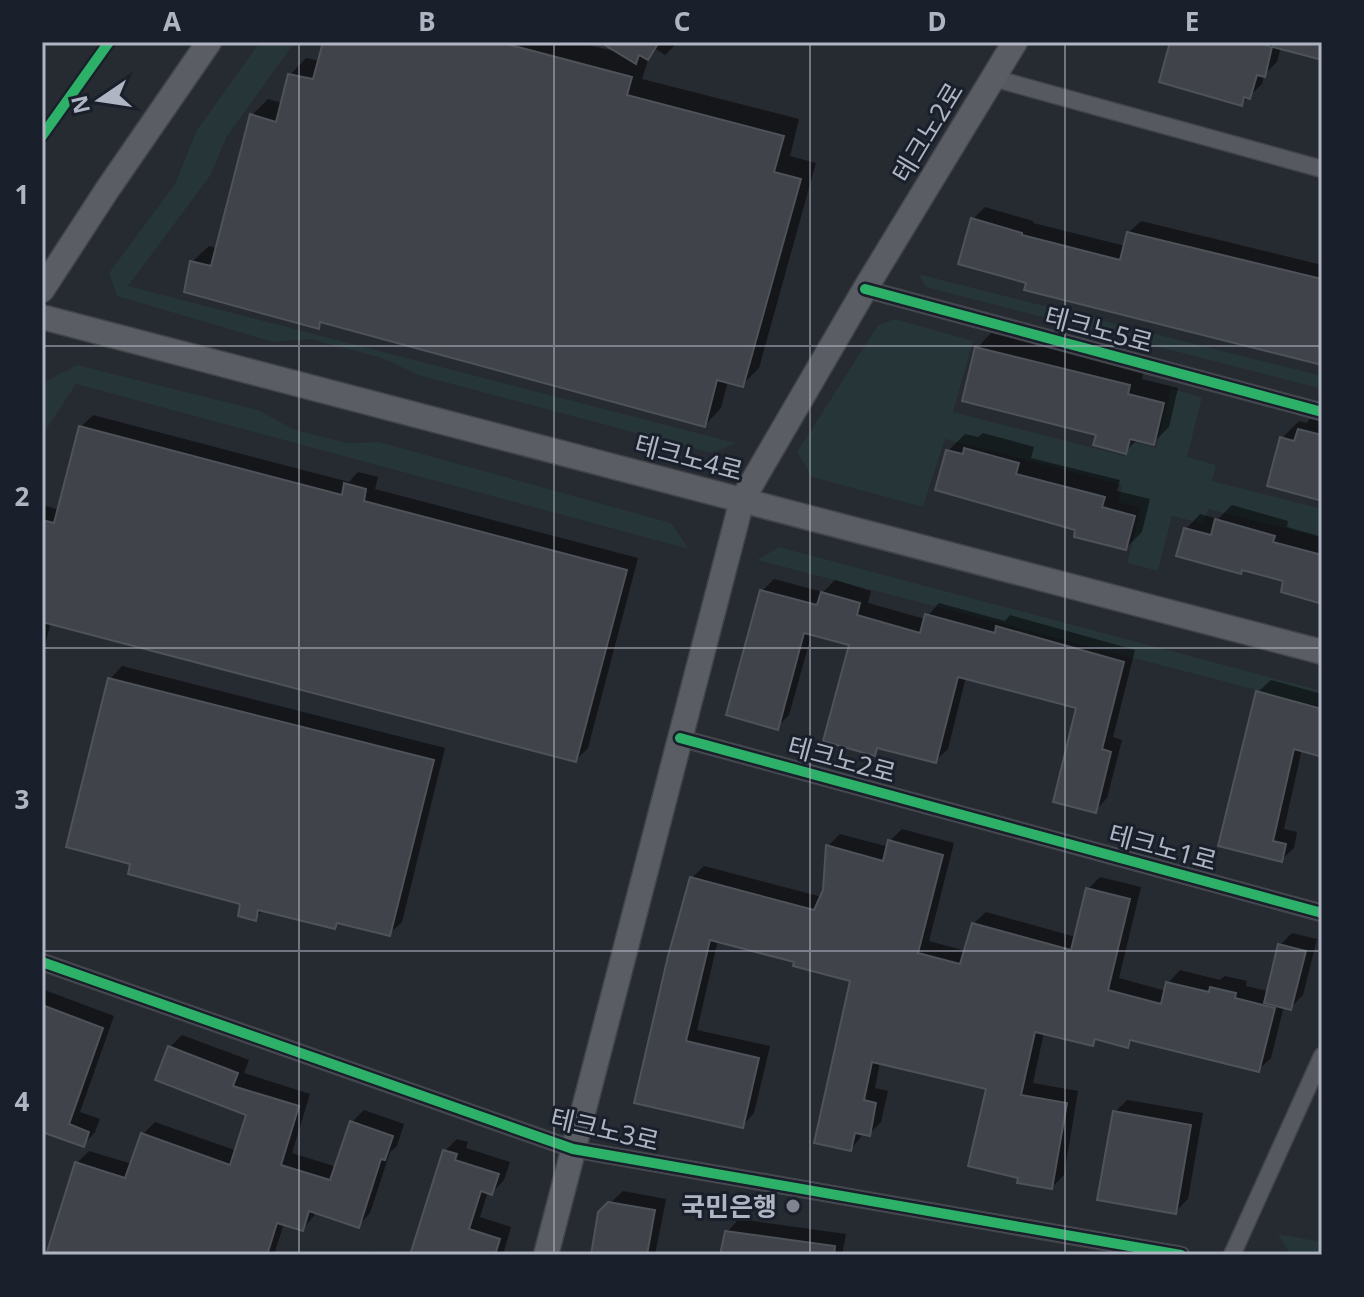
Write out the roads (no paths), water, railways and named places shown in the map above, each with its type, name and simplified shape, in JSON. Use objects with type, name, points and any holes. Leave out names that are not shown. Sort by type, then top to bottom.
[{"type":"main road","points":[[42,290],[209,42]]},
{"type":"main road","name":"테크노2로","points":[[546,1255],[742,500],[1015,42]]},
{"type":"main road","name":"테크노4로","points":[[42,317],[1322,652]]},
{"type":"street","name":"테크노2로","points":[[993,78],[1322,169]]},
{"type":"street","name":"테크노5로","points":[[865,289],[1322,412]]},
{"type":"street","name":"테크노2로","points":[[680,738],[993,823]]},
{"type":"street","name":"테크노1로","points":[[993,823],[1322,913]]},
{"type":"street","name":"테크노3로","points":[[42,962],[573,1149],[1181,1255]]},
{"type":"street","points":[[1232,1255],[1322,1056]]},
{"type":"place","name":"국민은행","points":[[793,1206]]}]
